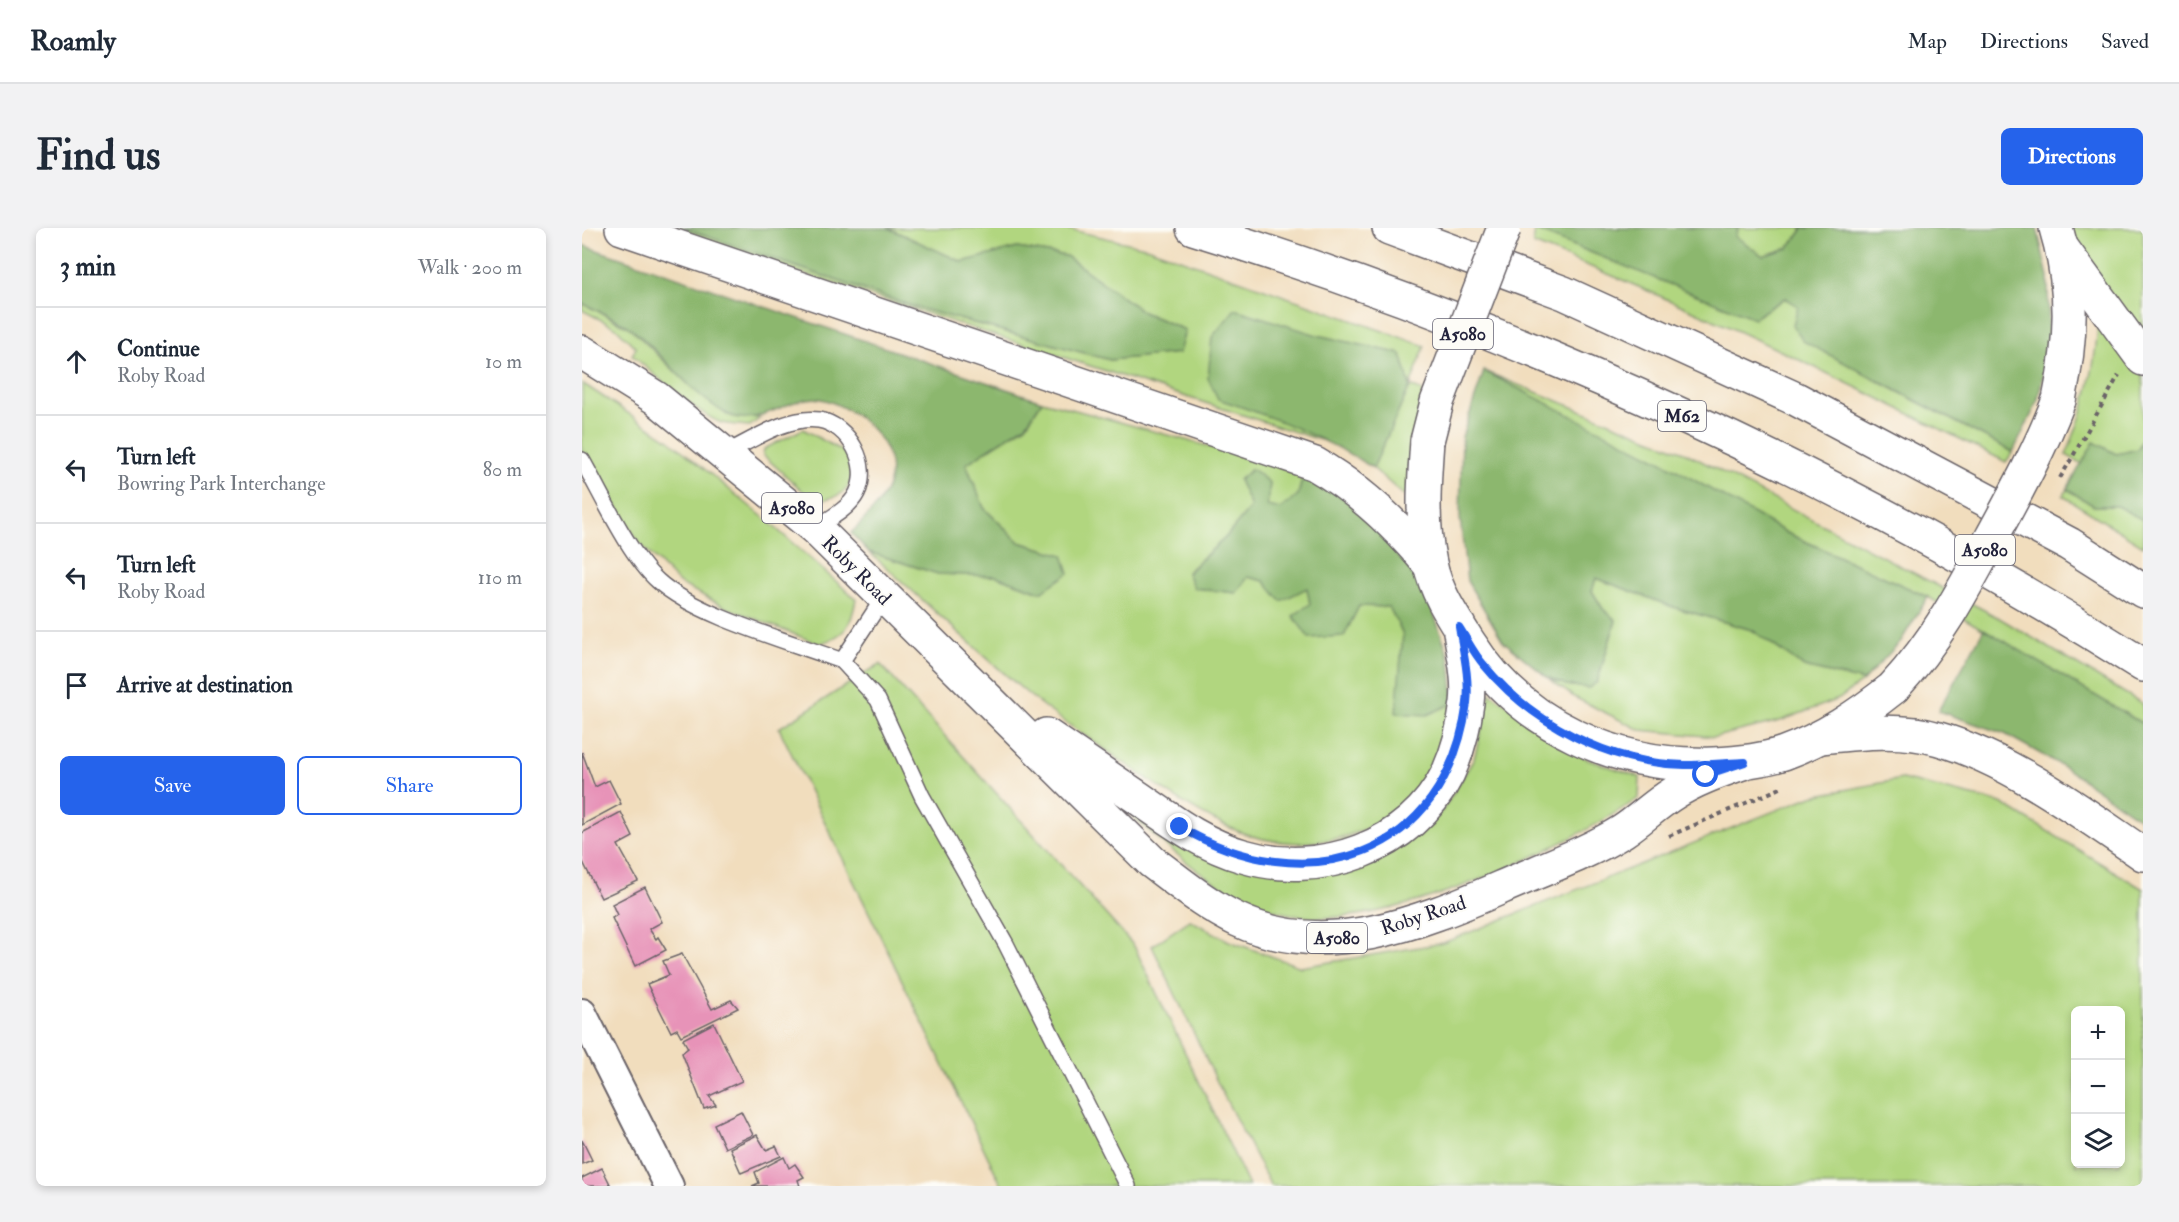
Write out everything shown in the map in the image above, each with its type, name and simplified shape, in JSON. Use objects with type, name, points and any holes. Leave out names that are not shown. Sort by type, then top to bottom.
[{"type":"main road","points":[[622,228],[1315,464],[1345,481],[1404,533],[1430,565]]},
{"type":"main road","name":"M62","points":[[1193,228],[1277,254],[1543,354],[1773,457],[2039,599],[2143,664]]},
{"type":"main road","points":[[1389,228],[1564,293],[1796,399],[2069,544],[2143,591]]},
{"type":"main road","name":"A5080","points":[[1504,228],[1437,402],[1427,441],[1422,508],[1430,565],[1459,627],[1483,665],[1514,697],[1551,724],[1589,744],[1641,760],[1684,765],[1745,762],[1783,753],[1821,737],[1859,716],[1893,688],[1923,656],[1950,614],[2042,444],[2059,400],[2069,354],[2071,304],[2059,238]]},
{"type":"main road","points":[[2059,238],[2139,353]]},
{"type":"main road","name":"Roby Road","points":[[582,352],[656,398],[815,528],[1152,862],[1205,902],[1239,921],[1304,937],[1334,939],[1398,926],[1452,908],[1622,831],[1674,792],[1706,775],[1745,762]]},
{"type":"main road","name":"Roby Road","points":[[981,690],[1208,844],[1270,862],[1303,865],[1331,862],[1359,852],[1394,834],[1432,798],[1448,774],[1458,746],[1467,701],[1466,669],[1459,627]]},
{"type":"main road","points":[[1821,737],[1876,731],[1938,738],[1987,756],[2143,854]]},
{"type":"street","points":[[582,1013],[669,1186]]},
{"type":"lane","points":[[724,454],[801,421],[819,420],[840,431],[855,447],[860,475],[857,492],[844,508],[815,528]]},
{"type":"lane","points":[[582,460],[634,551],[658,581],[701,609],[843,661],[878,700],[922,796],[1006,944],[1128,1186]]},
{"type":"lane","points":[[843,661],[884,597]]},
{"type":"path","points":[[2069,463],[2139,353]]},
{"type":"path","points":[[1659,841],[1788,785]]},
{"type":"green space","points":[[661,228],[682,228],[915,307],[1110,360],[1178,353],[1185,330],[1143,312],[1066,256],[1017,248],[962,262],[888,228],[1063,228],[1149,248],[1425,346],[1410,386],[1401,354],[1317,335],[1283,420],[1336,445]]},
{"type":"green space","points":[[682,228],[888,228],[962,262],[1017,248],[1066,256],[1143,312],[1185,330],[1179,353],[1110,360],[915,307]]},
{"type":"green space","points":[[1536,228],[1738,228],[1735,236],[1763,256],[1788,248],[1804,228],[2037,228],[2048,277],[2049,349],[2037,403],[2013,452],[1803,341],[1793,325],[1798,306],[1785,298],[1754,318],[1535,230]]},
{"type":"green space","points":[[1738,228],[1804,228],[1788,248],[1763,256],[1735,236]]},
{"type":"green space","points":[[2056,228],[2143,228],[2143,359]]},
{"type":"green space","points":[[1535,230],[1754,318],[1784,298],[1798,306],[1862,373],[2013,452],[2006,462],[1831,375],[1713,320],[1533,244]]},
{"type":"green space","points":[[582,245],[1042,401],[1026,425],[966,464],[984,508],[1019,542],[1063,555],[1069,573],[1041,592],[996,576],[938,574],[869,552],[851,533],[880,501],[890,478],[890,464],[886,451],[880,438],[870,427],[847,409],[821,399],[810,398],[798,401],[749,418],[737,418],[725,413],[699,395],[630,328],[582,303]]},
{"type":"green space","points":[[582,303],[630,328],[690,386],[727,415],[760,418],[750,426],[732,425],[722,423],[702,412],[632,355],[636,348],[615,327],[582,310]]},
{"type":"green space","points":[[1235,309],[1317,335],[1401,354],[1410,386],[1373,468],[1298,429],[1218,399],[1208,378],[1212,337]]},
{"type":"green space","points":[[2099,310],[2143,365],[2143,436],[2138,449],[2116,454],[2094,442],[2082,464],[2066,455],[2090,384]]},
{"type":"green space","points":[[1484,371],[1686,453],[2001,619],[2143,704],[2143,724],[1928,597],[1789,534]]},
{"type":"green space","points":[[1484,371],[1666,464],[1789,534],[1928,597],[1901,641],[1863,681],[1804,667],[1752,630],[1673,607],[1596,578],[1592,591],[1603,609],[1616,620],[1597,682],[1589,688],[1566,685],[1547,677],[1503,641],[1467,581],[1460,517],[1462,437]]},
{"type":"green space","points":[[582,383],[668,439],[763,517],[856,599],[852,617],[846,629],[819,644],[725,607],[679,583],[639,543],[582,451]]},
{"type":"green space","points":[[1410,386],[1423,391],[1409,467],[1409,500],[1373,468]]},
{"type":"green space","points":[[1042,401],[1304,472],[1298,495],[1280,509],[1267,506],[1270,483],[1252,469],[1239,480],[1251,507],[1226,537],[1187,572],[1194,588],[1236,593],[1248,577],[1307,587],[1310,604],[1344,636],[1359,606],[1389,607],[1403,634],[1401,666],[1454,703],[1443,743],[1433,767],[1418,790],[1398,809],[1375,824],[1350,835],[1323,841],[1295,843],[1267,840],[1224,825],[1163,790],[1039,703],[869,552],[938,574],[996,576],[1040,592],[1063,555],[1019,542],[984,508],[966,463],[1026,426]]},
{"type":"green space","points":[[803,429],[844,452],[854,466],[847,488],[832,498],[815,502],[763,455],[764,449]]},
{"type":"green space","points":[[2143,436],[2143,520],[2117,506],[2094,506],[2067,489],[2094,442],[2116,454],[2138,449]]},
{"type":"green space","points":[[1252,469],[1270,483],[1267,506],[1280,509],[1298,495],[1304,472],[1367,513],[1401,552],[1430,603],[1450,659],[1454,703],[1427,715],[1396,713],[1403,634],[1389,607],[1359,606],[1344,636],[1309,638],[1293,616],[1310,604],[1307,588],[1281,601],[1264,581],[1248,577],[1236,593],[1194,588],[1187,573],[1226,537],[1251,507],[1239,480]]},
{"type":"green space","points":[[2067,489],[2094,506],[2117,506],[2143,520],[2143,546],[2063,496]]},
{"type":"green space","points":[[1596,578],[1673,607],[1752,630],[1804,667],[1863,681],[1839,699],[1780,721],[1715,737],[1640,730],[1574,697],[1547,677],[1566,685],[1588,688],[1597,682],[1616,621],[1603,609],[1592,591]]},
{"type":"green space","points":[[1984,629],[2143,724],[2143,821],[2064,767],[2005,734],[1938,711]]},
{"type":"green space","points":[[880,664],[1134,946],[1249,1186],[1002,1186],[779,728]]},
{"type":"green space","points":[[1490,693],[1587,759],[1640,777],[1639,798],[1570,838],[1486,877],[1400,906],[1359,915],[1322,918],[1300,916],[1264,907],[1227,890],[1193,867],[1130,814],[1134,813],[1249,867],[1442,811],[1474,759]]},
{"type":"green space","points":[[1902,779],[2001,803],[2143,889],[2143,1186],[1271,1186],[1223,1094],[1152,946],[1190,920],[1229,941],[1301,967],[1443,943],[1812,796]]},
{"type":"building","points":[[582,752],[595,787],[609,780],[621,804],[582,825]]},
{"type":"building","points":[[621,812],[633,837],[618,845],[638,881],[601,898],[582,860],[582,833]]},
{"type":"building","points":[[645,887],[662,922],[649,929],[656,939],[658,937],[666,950],[635,966],[612,918],[617,915],[612,904]]},
{"type":"building","points":[[682,954],[712,1009],[731,1000],[738,1008],[681,1036],[677,1029],[671,1032],[647,984],[669,975],[663,961]]},
{"type":"building","points":[[714,1023],[742,1081],[709,1096],[716,1105],[704,1109],[682,1053],[688,1048],[683,1039]]},
{"type":"building","points":[[741,1111],[753,1135],[725,1148],[714,1124]]},
{"type":"building","points":[[757,1135],[766,1150],[776,1146],[781,1156],[741,1173],[730,1148]]},
{"type":"building","points":[[582,1140],[592,1160],[582,1164]]},
{"type":"building","points":[[784,1157],[789,1168],[795,1164],[804,1177],[798,1180],[800,1186],[752,1186],[759,1183],[755,1172]]},
{"type":"building","points":[[602,1168],[611,1186],[582,1186],[582,1178]]},
{"type":"route","points":[[1180,827],[1208,844],[1242,856],[1270,862],[1303,865],[1331,862],[1359,852],[1394,834],[1432,798],[1448,774],[1458,746],[1467,701],[1466,669],[1459,627],[1483,665],[1514,697],[1551,724],[1589,744],[1641,760],[1684,765],[1745,762],[1706,775]]}]
